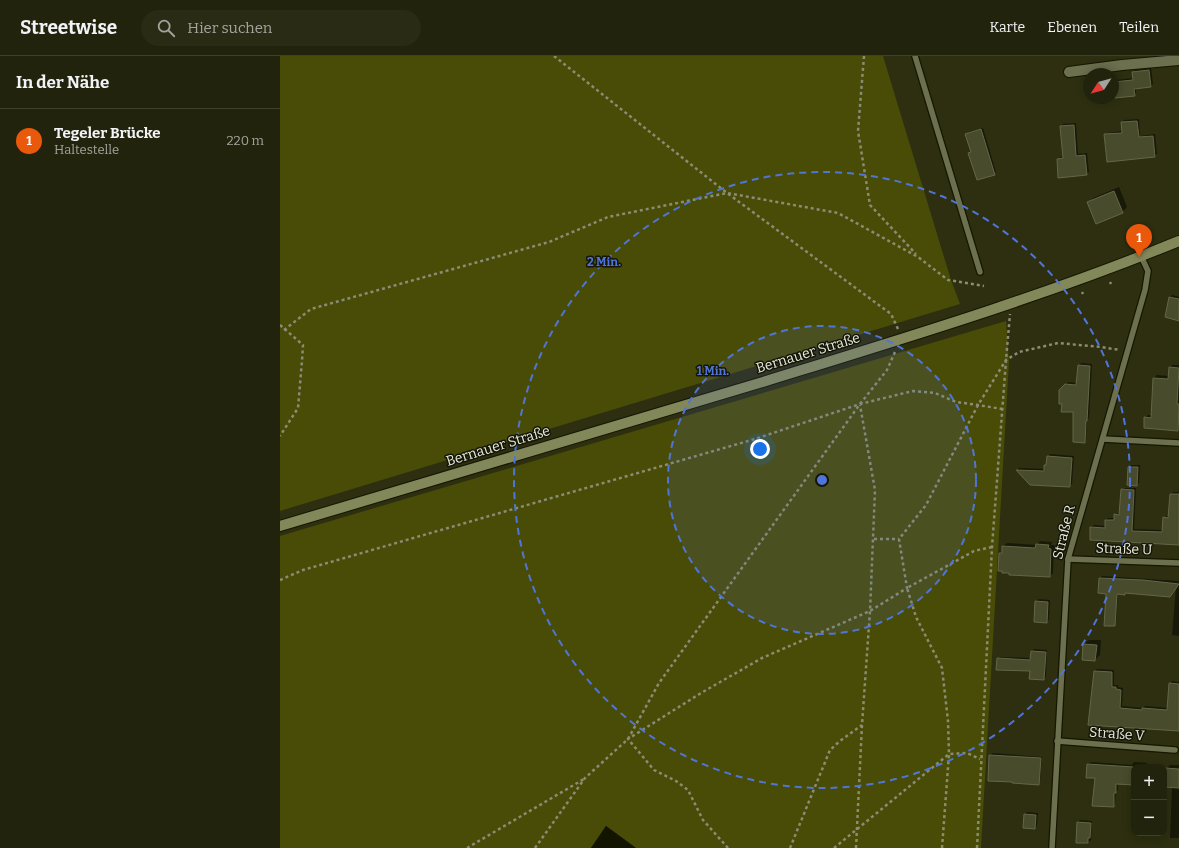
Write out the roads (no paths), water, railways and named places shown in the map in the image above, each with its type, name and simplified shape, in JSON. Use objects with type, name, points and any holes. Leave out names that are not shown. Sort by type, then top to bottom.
[{"type":"main road","name":"Bernauer Straße","points":[[280,526],[897,340],[1085,278],[1179,240]]},
{"type":"street","points":[[1069,72],[1122,65],[1179,60]]},
{"type":"lane","points":[[916,56],[980,272]]},
{"type":"lane","name":"Straße R","points":[[1052,848],[1068,559],[1145,290],[1148,271],[1141,256]]},
{"type":"lane","points":[[1103,439],[1179,443]]},
{"type":"lane","name":"Straße U","points":[[1068,559],[1179,563]]},
{"type":"lane","name":"Straße V","points":[[1057,741],[1175,750]]},
{"type":"place","name":"Tegeler Brücke","points":[[1139,257]]}]
